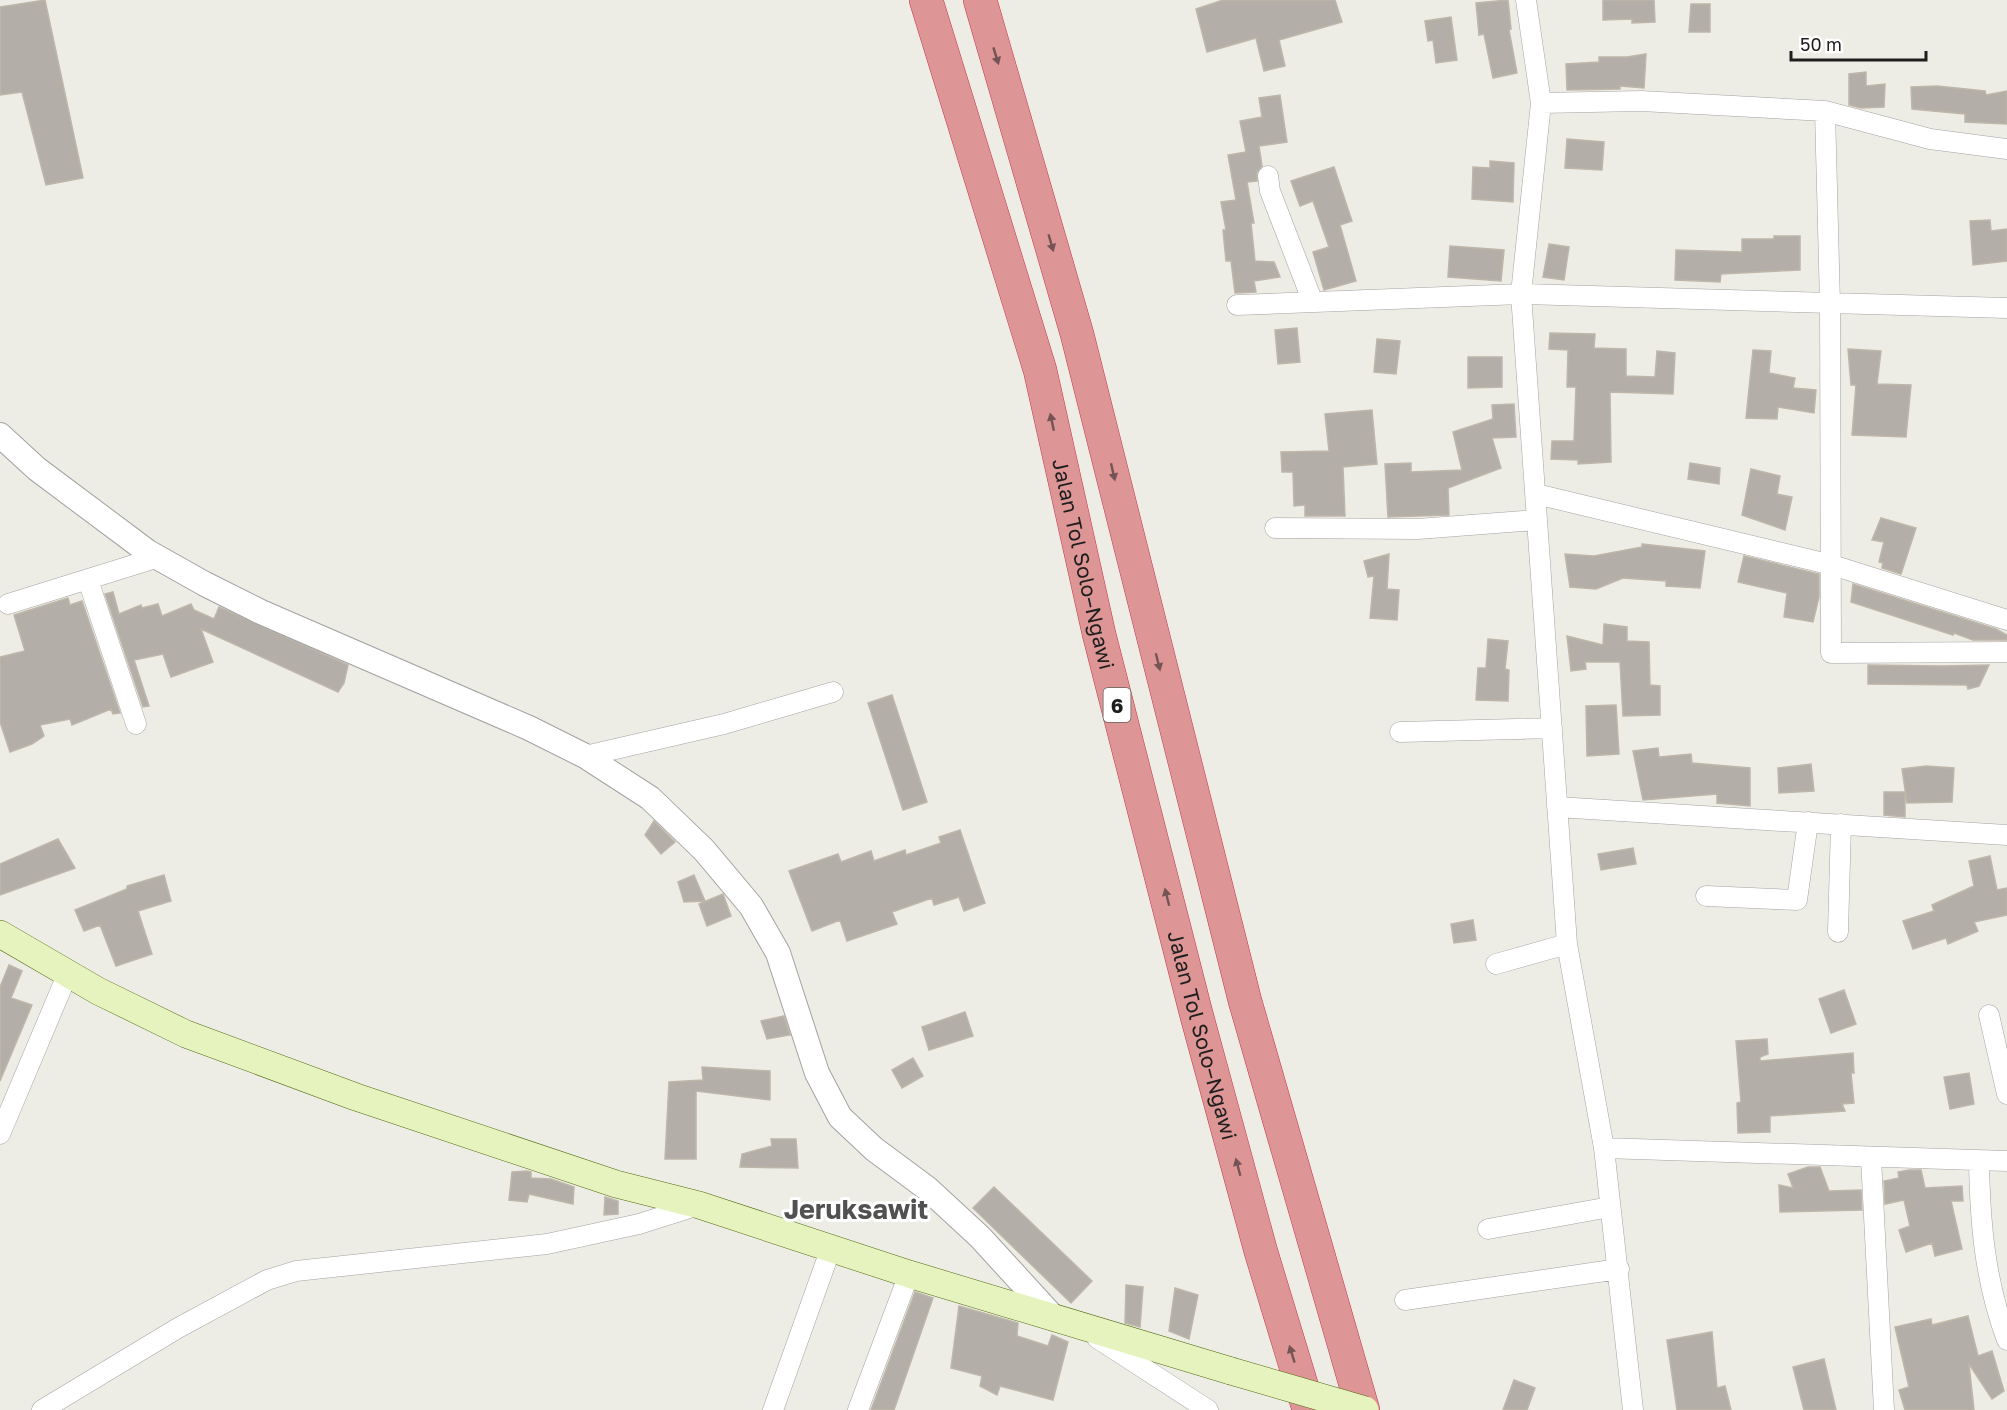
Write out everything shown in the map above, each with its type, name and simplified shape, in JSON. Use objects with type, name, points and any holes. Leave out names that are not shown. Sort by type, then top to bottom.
[{"type":"highway","name":"Jalan Tol Solo–Ngawi","points":[[926,0],[1040,370],[1099,634],[1193,1002],[1261,1252],[1309,1410]]},
{"type":"highway","points":[[980,0],[1077,334],[1245,1001],[1364,1410]]},
{"type":"main road","points":[[0,934],[68,973],[186,1034],[515,1152],[616,1184],[699,1205],[909,1274],[1084,1328],[1364,1410]]},
{"type":"street","points":[[1526,0],[1541,103],[1521,294],[1567,944],[1604,1148],[1634,1410]]},
{"type":"street","points":[[1541,103],[1641,101],[1825,111],[1930,139],[2007,148]]},
{"type":"street","points":[[1825,111],[1830,304],[1831,653],[2007,652]]},
{"type":"street","points":[[1268,176],[1270,190],[1312,300]]},
{"type":"street","points":[[1237,305],[1312,300],[1521,294],[2007,308]]},
{"type":"street","points":[[0,435],[37,469],[148,552],[205,584],[261,612],[529,728],[585,756],[650,798],[704,850],[751,906],[778,953],[817,1073],[840,1117],[874,1149],[928,1189],[980,1237],[1055,1319]]},
{"type":"street","points":[[1536,494],[1832,565],[2007,620]]},
{"type":"street","points":[[1275,528],[1418,529],[1537,520]]},
{"type":"street","points":[[8,604],[159,557]]},
{"type":"street","points":[[88,580],[136,724]]},
{"type":"street","points":[[585,756],[724,724],[834,692]]},
{"type":"street","points":[[1400,732],[1552,728]]},
{"type":"street","points":[[1557,807],[2007,835]]},
{"type":"street","points":[[1706,896],[1797,900],[1808,822]]},
{"type":"street","points":[[1838,932],[1841,824]]},
{"type":"street","points":[[1496,964],[1567,944]]},
{"type":"street","points":[[1,1126],[68,973]]},
{"type":"street","points":[[1989,1015],[2007,1094]]},
{"type":"street","points":[[1604,1148],[2007,1161]]},
{"type":"street","points":[[1871,1158],[1884,1410]]},
{"type":"street","points":[[1979,1161],[1984,1249],[1990,1291],[2007,1340]]},
{"type":"street","points":[[42,1410],[178,1328],[267,1280],[296,1271],[547,1244],[639,1224],[699,1205]]},
{"type":"street","points":[[1488,1229],[1610,1208]]},
{"type":"street","points":[[773,1410],[831,1248]]},
{"type":"street","points":[[1405,1300],[1619,1269]]},
{"type":"street","points":[[858,1410],[909,1274]]},
{"type":"street","points":[[1084,1328],[1208,1410]]},
{"type":"building","points":[[45,0],[83,178],[46,185],[22,92],[0,95],[0,7]]},
{"type":"building","points":[[1223,0],[1335,0],[1342,22],[1279,40],[1285,66],[1264,71],[1256,38],[1207,52],[1196,9]]},
{"type":"building","points":[[1508,0],[1511,29],[1509,30],[1517,73],[1493,78],[1484,34],[1479,35],[1476,3]]},
{"type":"building","points":[[1603,0],[1654,0],[1655,22],[1632,23],[1632,19],[1603,20]]},
{"type":"building","points":[[1691,4],[1710,4],[1710,32],[1689,32]]},
{"type":"building","points":[[1451,17],[1457,60],[1436,63],[1433,40],[1428,41],[1425,21]]},
{"type":"building","points":[[1646,54],[1644,88],[1620,86],[1620,89],[1567,90],[1566,64],[1599,62],[1599,57]]},
{"type":"building","points":[[1866,72],[1866,86],[1885,84],[1884,107],[1861,108],[1849,105],[1849,74]]},
{"type":"building","points":[[1937,86],[1985,91],[1986,95],[2007,91],[2007,124],[1965,122],[1965,114],[1912,109],[1911,87]]},
{"type":"building","points":[[1280,95],[1287,142],[1259,146],[1262,166],[1257,172],[1257,181],[1247,182],[1254,223],[1251,223],[1255,261],[1274,262],[1280,277],[1254,281],[1256,292],[1235,293],[1231,261],[1226,261],[1223,230],[1226,230],[1221,202],[1236,200],[1228,155],[1246,152],[1240,121],[1262,117],[1259,98]]},
{"type":"building","points":[[1567,139],[1604,142],[1602,170],[1565,168]]},
{"type":"building","points":[[1490,161],[1514,163],[1513,202],[1472,199],[1473,167],[1490,168]]},
{"type":"building","points":[[1334,167],[1352,221],[1340,225],[1356,281],[1324,290],[1313,252],[1329,247],[1313,201],[1300,206],[1291,181]]},
{"type":"building","points":[[1990,220],[1991,231],[2007,229],[2007,261],[1973,265],[1970,221]]},
{"type":"building","points":[[1774,236],[1800,236],[1800,270],[1721,274],[1720,282],[1675,280],[1676,250],[1742,252],[1742,239],[1774,239]]},
{"type":"building","points":[[1549,244],[1569,247],[1564,280],[1543,277]]},
{"type":"building","points":[[1450,246],[1504,250],[1501,281],[1448,277]]},
{"type":"building","points":[[1297,328],[1300,362],[1278,364],[1275,330]]},
{"type":"building","points":[[1550,333],[1595,334],[1594,348],[1626,349],[1626,376],[1655,377],[1657,351],[1675,353],[1673,394],[1610,392],[1611,462],[1578,464],[1578,460],[1551,459],[1552,441],[1574,441],[1576,387],[1567,387],[1568,350],[1549,349]]},
{"type":"building","points":[[1377,339],[1400,341],[1396,374],[1374,372]]},
{"type":"building","points":[[1848,349],[1881,351],[1877,384],[1911,385],[1906,437],[1852,435],[1856,385],[1851,385]]},
{"type":"building","points":[[1753,350],[1771,351],[1769,373],[1795,378],[1793,388],[1816,390],[1814,413],[1778,407],[1777,419],[1746,418]]},
{"type":"building","points":[[1468,357],[1502,357],[1502,387],[1468,388]]},
{"type":"building","points":[[1514,404],[1516,437],[1492,438],[1501,468],[1448,488],[1449,515],[1388,517],[1385,464],[1411,463],[1411,472],[1462,470],[1453,432],[1493,419],[1492,405]]},
{"type":"building","points":[[1372,410],[1377,464],[1343,467],[1345,516],[1305,516],[1305,505],[1294,506],[1293,472],[1282,472],[1281,452],[1329,451],[1325,414]]},
{"type":"building","points":[[1690,463],[1720,468],[1719,484],[1688,479]]},
{"type":"building","points":[[1751,469],[1780,476],[1777,494],[1792,497],[1785,530],[1742,515]]},
{"type":"building","points":[[1881,518],[1916,528],[1901,574],[1882,568],[1883,563],[1879,562],[1884,542],[1872,540]]},
{"type":"building","points":[[1642,544],[1705,551],[1700,588],[1666,586],[1666,581],[1623,578],[1596,589],[1570,587],[1565,554],[1594,556],[1642,547]]},
{"type":"building","points":[[1389,554],[1387,589],[1399,590],[1397,620],[1370,618],[1374,576],[1368,577],[1364,561]]},
{"type":"building","points":[[1744,556],[1819,574],[1819,597],[1813,622],[1784,617],[1787,593],[1738,582]]},
{"type":"building","points":[[1853,584],[1996,629],[2007,635],[2007,640],[1973,640],[1851,602]]},
{"type":"building","points":[[113,592],[119,614],[141,605],[142,608],[158,604],[162,616],[191,604],[194,610],[214,619],[219,607],[348,665],[344,683],[338,692],[201,629],[213,662],[171,677],[163,654],[134,660],[149,706],[143,707],[105,594]]},
{"type":"building","points":[[68,598],[70,605],[82,601],[120,713],[113,714],[111,709],[72,725],[70,719],[40,725],[44,736],[32,744],[10,752],[0,722],[0,657],[25,651],[14,615]]},
{"type":"building","points":[[1604,624],[1627,627],[1627,641],[1649,642],[1650,685],[1660,686],[1660,715],[1623,716],[1620,662],[1585,662],[1586,669],[1571,671],[1567,636],[1603,645]]},
{"type":"building","points":[[1488,639],[1508,641],[1505,669],[1509,670],[1508,701],[1476,700],[1478,668],[1486,668]]},
{"type":"building","points":[[1868,665],[1989,665],[1979,686],[1968,689],[1967,685],[1868,684]]},
{"type":"building","points":[[892,695],[927,802],[903,810],[868,703]]},
{"type":"building","points":[[1616,705],[1619,754],[1587,756],[1586,706]]},
{"type":"building","points":[[1658,748],[1659,757],[1691,754],[1692,763],[1750,768],[1750,806],[1717,803],[1717,794],[1643,800],[1633,751]]},
{"type":"building","points":[[1811,764],[1814,791],[1779,793],[1778,768]]},
{"type":"building","points":[[1926,766],[1954,768],[1952,802],[1907,803],[1902,769]]},
{"type":"building","points":[[1884,792],[1905,792],[1905,817],[1884,815]]},
{"type":"building","points":[[654,821],[675,842],[661,854],[645,835]]},
{"type":"building","points":[[960,830],[985,903],[964,911],[959,897],[934,905],[932,898],[892,912],[897,924],[847,941],[840,920],[812,931],[789,871],[838,854],[841,862],[871,851],[874,861],[905,850],[906,855],[941,843],[939,837]]},
{"type":"building","points":[[58,839],[75,868],[0,895],[0,864]]},
{"type":"building","points":[[1633,848],[1636,864],[1601,870],[1598,854]]},
{"type":"building","points":[[1990,856],[1997,890],[2007,888],[2007,915],[1974,922],[1978,931],[1948,944],[1946,938],[1913,949],[1903,921],[1934,911],[1932,905],[1974,886],[1969,861]]},
{"type":"building","points":[[164,875],[171,901],[138,911],[152,954],[116,966],[100,925],[84,931],[75,910],[127,889],[127,886]]},
{"type":"building","points":[[694,875],[705,901],[684,902],[678,882]]},
{"type":"building","points":[[723,894],[731,916],[707,926],[699,904]]},
{"type":"building","points":[[1473,920],[1476,940],[1454,943],[1451,924]]},
{"type":"building","points":[[9,965],[22,971],[11,998],[32,1005],[0,1081],[0,987]]},
{"type":"building","points":[[1844,990],[1856,1024],[1831,1033],[1819,999]]},
{"type":"building","points":[[965,1012],[973,1036],[929,1050],[922,1027]]},
{"type":"building","points":[[784,1016],[790,1035],[767,1039],[761,1021]]},
{"type":"building","points":[[1767,1039],[1768,1054],[1760,1057],[1760,1061],[1853,1053],[1854,1073],[1851,1073],[1854,1103],[1842,1104],[1845,1111],[1770,1116],[1770,1132],[1738,1133],[1737,1103],[1741,1102],[1736,1041]]},
{"type":"building","points":[[913,1058],[923,1076],[902,1088],[892,1070]]},
{"type":"building","points":[[702,1067],[770,1071],[770,1100],[696,1091],[696,1159],[665,1159],[669,1082],[703,1080]]},
{"type":"building","points":[[1969,1073],[1974,1104],[1950,1109],[1944,1077]]},
{"type":"building","points":[[771,1139],[796,1139],[798,1168],[740,1167],[742,1154],[772,1146]]},
{"type":"building","points":[[1808,1167],[1820,1167],[1829,1191],[1861,1190],[1862,1210],[1780,1212],[1779,1185],[1793,1188],[1788,1174]]},
{"type":"building","points":[[1921,1170],[1925,1188],[1962,1186],[1963,1201],[1951,1201],[1962,1249],[1935,1256],[1932,1243],[1906,1252],[1899,1230],[1910,1226],[1904,1200],[1885,1204],[1884,1181],[1899,1178],[1898,1172]]},
{"type":"building","points":[[512,1172],[531,1172],[531,1178],[551,1179],[574,1187],[573,1204],[529,1194],[527,1202],[509,1200]]},
{"type":"building","points":[[994,1187],[1092,1281],[1071,1303],[973,1208]]},
{"type":"building","points":[[605,1197],[618,1201],[618,1214],[604,1215]]},
{"type":"building","points":[[1126,1285],[1143,1287],[1140,1327],[1125,1323]]},
{"type":"building","points":[[1175,1288],[1198,1295],[1189,1339],[1169,1331]]},
{"type":"building","points":[[915,1292],[933,1298],[894,1410],[871,1410]]},
{"type":"building","points":[[959,1306],[1018,1323],[1017,1336],[1048,1346],[1052,1335],[1068,1342],[1053,1400],[1000,1386],[997,1395],[980,1386],[982,1376],[951,1368]]},
{"type":"building","points":[[1968,1316],[1978,1356],[1992,1351],[2004,1391],[1992,1399],[1969,1364],[1974,1410],[1905,1410],[1899,1390],[1909,1387],[1895,1327],[1931,1319],[1932,1325]]},
{"type":"building","points":[[1712,1332],[1717,1388],[1725,1386],[1731,1410],[1677,1410],[1667,1340]]},
{"type":"building","points":[[1824,1359],[1836,1410],[1804,1410],[1793,1367]]},
{"type":"building","points":[[1514,1380],[1535,1388],[1527,1410],[1503,1410]]},
{"type":"district","name":"Jeruksawit","points":[[856,1209]]}]
